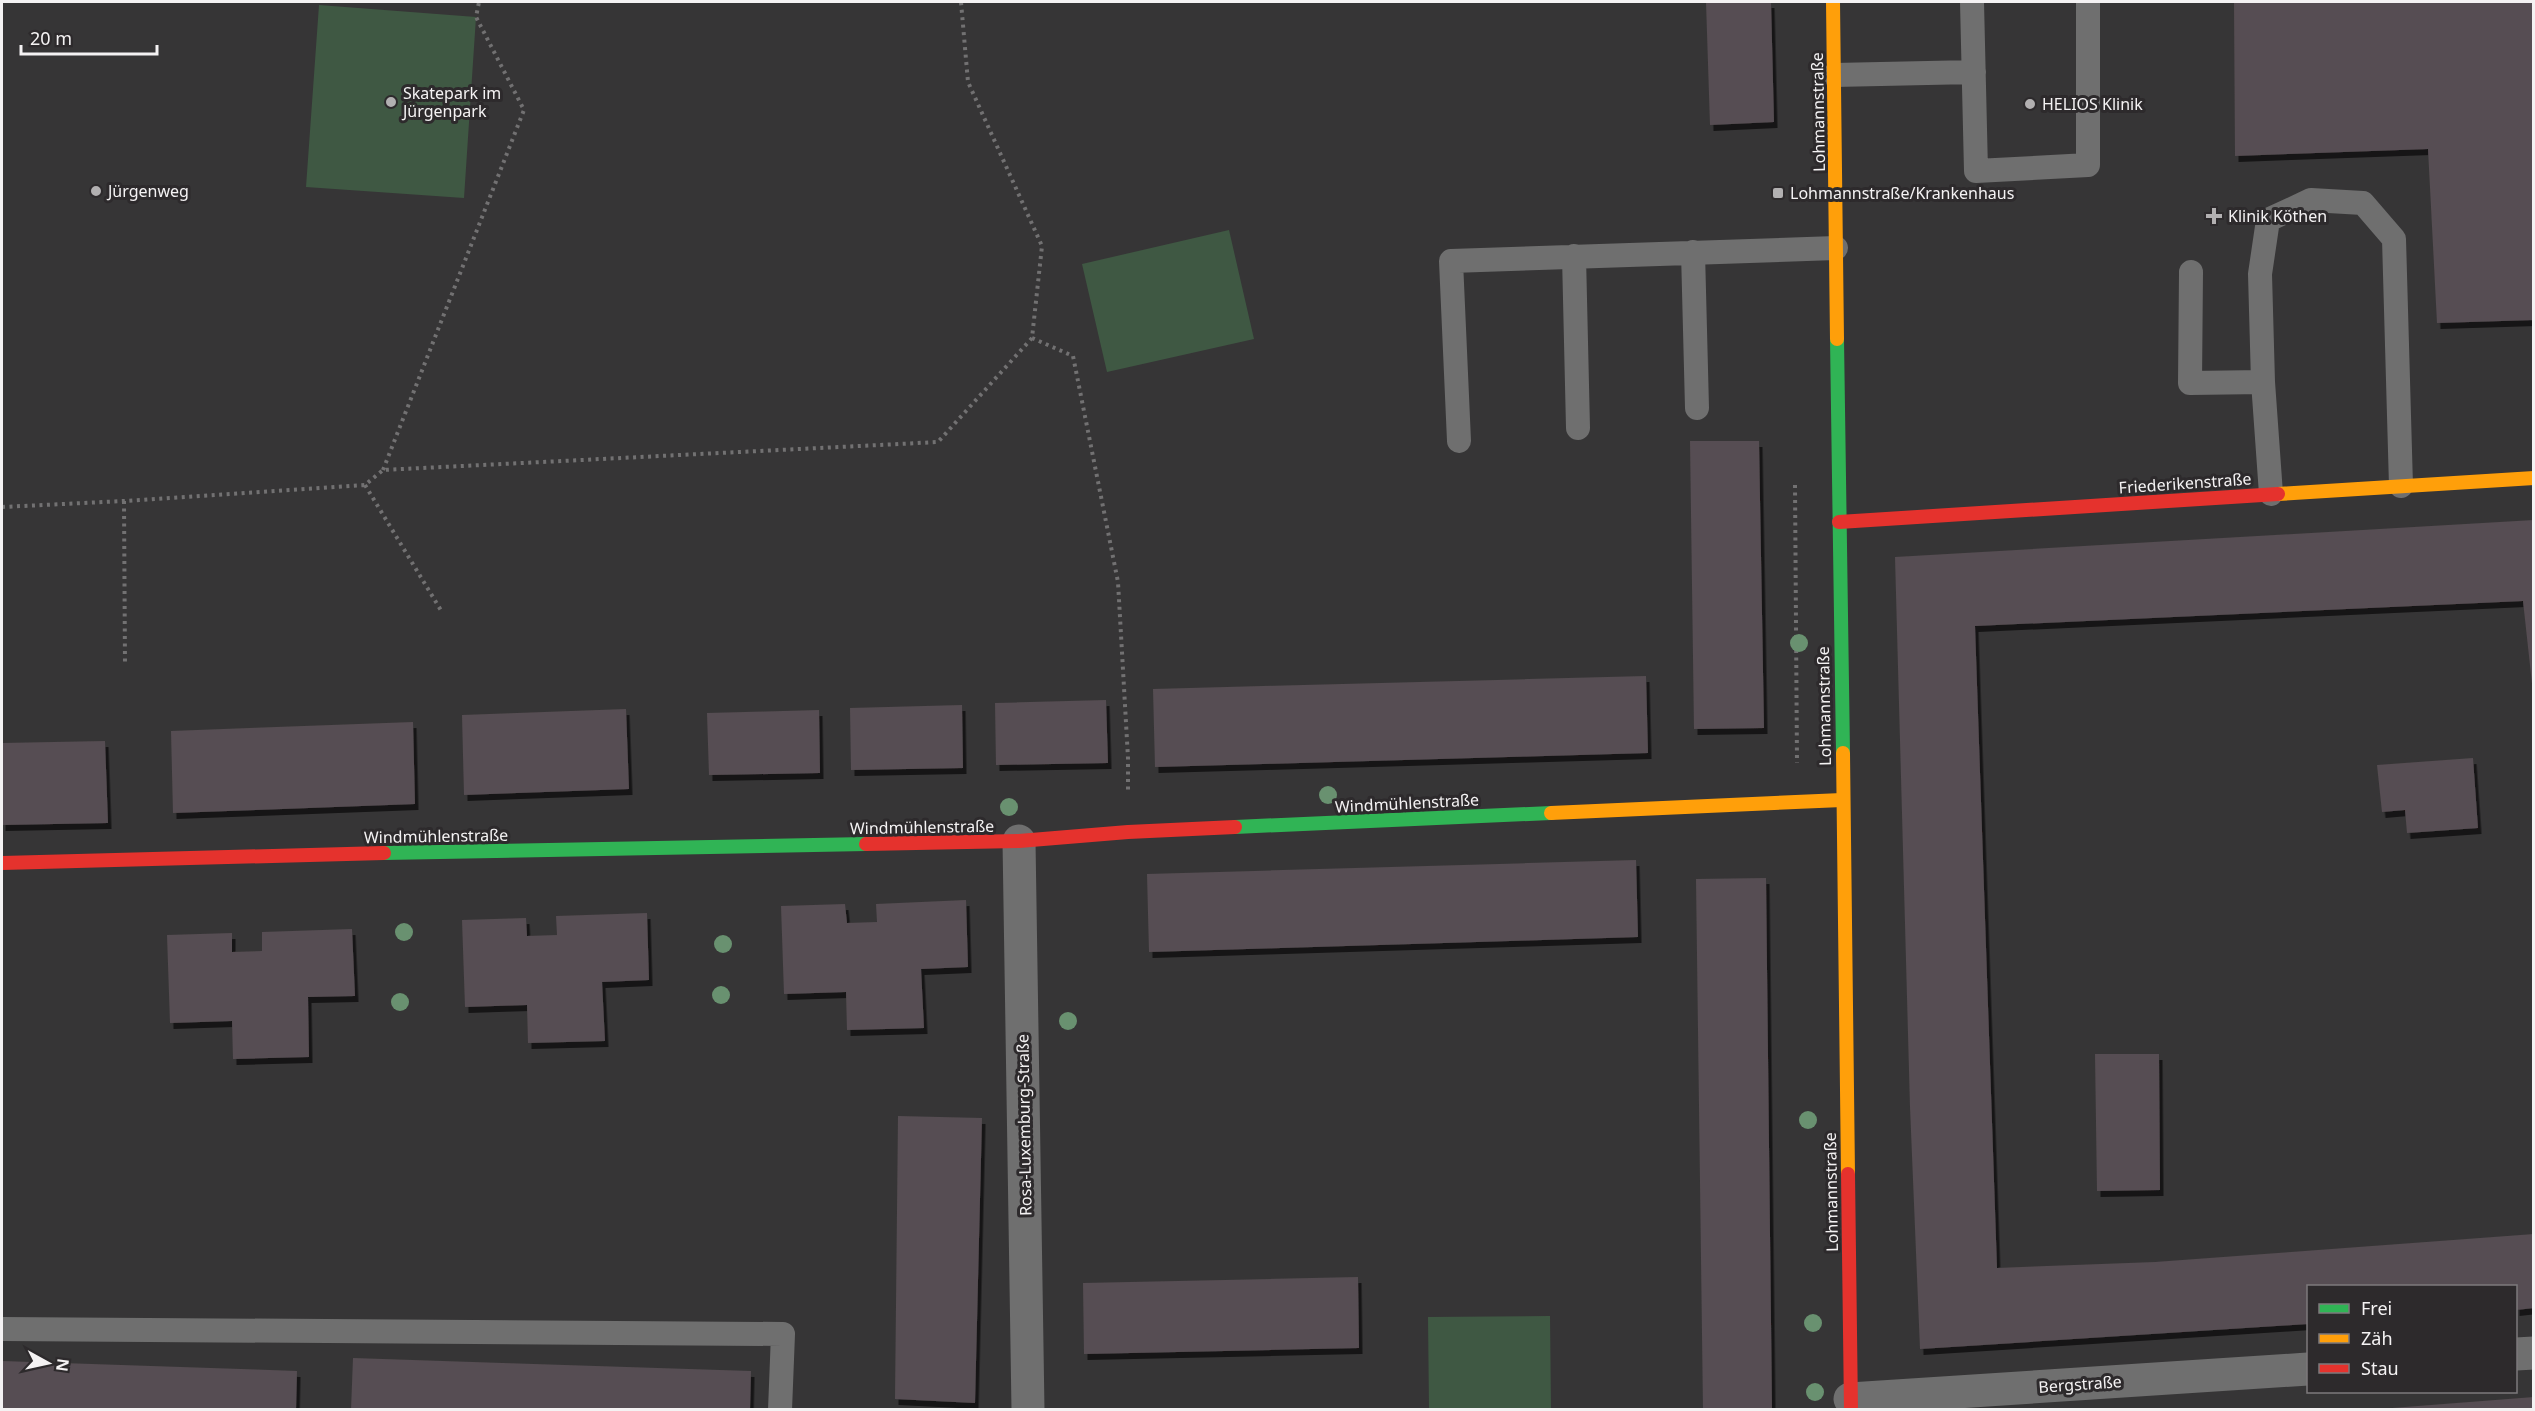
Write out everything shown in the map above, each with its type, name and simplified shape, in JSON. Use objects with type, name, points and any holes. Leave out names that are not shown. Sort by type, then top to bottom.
[{"type":"street","name":"Lohmannstraße","points":[[1833,2],[1850,1404]]},
{"type":"street","name":"Friederikenstraße","points":[[1839,522],[2534,478]]},
{"type":"street","name":"Windmühlenstraße","points":[[2,863],[1019,841],[1128,832],[1842,800]]},
{"type":"street","name":"Rosa-Luxemburg-Straße","points":[[1019,841],[1028,1410]]},
{"type":"street","points":[[2517,1354],[2534,1353]]},
{"type":"street","name":"Bergstraße","points":[[1850,1404],[2307,1369]]},
{"type":"lane","points":[[1972,2],[1976,171],[2088,165],[2088,2]]},
{"type":"lane","points":[[1834,75],[1974,72]]},
{"type":"lane","points":[[2271,494],[2263,382],[2260,274],[2268,220],[2311,200],[2363,203],[2394,239],[2401,486]]},
{"type":"lane","points":[[1459,441],[1451,261],[1836,248]]},
{"type":"lane","points":[[1693,252],[1697,408]]},
{"type":"lane","points":[[1574,256],[1578,428]]},
{"type":"lane","points":[[2191,272],[2190,383],[2263,382]]},
{"type":"lane","points":[[2,1329],[783,1334],[780,1410]]},
{"type":"path","points":[[2,507],[365,485],[383,470],[524,110],[476,16],[479,2]]},
{"type":"path","points":[[383,470],[938,442],[1032,338],[1042,246],[968,82],[961,2]]},
{"type":"path","points":[[1032,338],[1073,357],[1118,582],[1128,758],[1128,832]]},
{"type":"path","points":[[365,485],[442,612]]},
{"type":"path","points":[[124,501],[125,665]]},
{"type":"green space","name":"Skatepark im Jürgenpark","points":[[319,5],[476,17],[464,198],[306,187]]},
{"type":"green space","points":[[1229,230],[1254,339],[1107,372],[1082,264]]},
{"type":"green space","points":[[1550,1316],[1551,1409],[1429,1409],[1428,1317]]},
{"type":"building","points":[[1706,2],[1771,2],[1774,122],[1710,125]]},
{"type":"building","points":[[2234,2],[2534,2],[2534,320],[2437,323],[2428,149],[2235,156]]},
{"type":"building","points":[[1690,441],[1759,441],[1764,728],[1694,729]]},
{"type":"building","points":[[2534,520],[2534,702],[2523,601],[1975,626],[1997,1268],[2155,1262],[2534,1234],[2534,1308],[2517,1310],[2517,1285],[2307,1285],[2307,1324],[1920,1349],[1910,1107],[1895,557]]},
{"type":"building","points":[[1646,676],[1648,753],[1155,767],[1153,689]]},
{"type":"building","points":[[1106,700],[1108,763],[996,765],[995,703]]},
{"type":"building","points":[[962,705],[963,768],[851,770],[850,708]]},
{"type":"building","points":[[626,709],[629,789],[464,795],[462,715]]},
{"type":"building","points":[[819,710],[820,773],[709,775],[707,713]]},
{"type":"building","points":[[413,722],[415,804],[173,813],[171,731]]},
{"type":"building","points":[[105,741],[108,823],[2,825],[2,743]]},
{"type":"building","points":[[2473,758],[2478,828],[2407,833],[2405,810],[2382,812],[2377,765]]},
{"type":"building","points":[[1636,860],[1638,937],[1149,952],[1147,874]]},
{"type":"building","points":[[1766,878],[1772,1410],[1703,1410],[1696,879]]},
{"type":"building","points":[[966,900],[968,967],[921,969],[924,1028],[847,1030],[846,992],[784,994],[781,906],[845,904],[847,923],[877,922],[876,904]]},
{"type":"building","points":[[647,913],[649,980],[602,982],[605,1041],[528,1043],[527,1005],[465,1007],[462,920],[526,918],[527,936],[557,935],[556,916]]},
{"type":"building","points":[[352,929],[355,996],[308,997],[309,1057],[233,1059],[232,1021],[170,1023],[167,935],[232,933],[232,952],[262,951],[262,932]]},
{"type":"building","points":[[2095,1054],[2159,1054],[2160,1190],[2097,1191]]},
{"type":"building","points":[[898,1116],[982,1118],[975,1403],[895,1399]]},
{"type":"building","points":[[1358,1277],[1359,1348],[1084,1354],[1083,1283]]},
{"type":"building","points":[[353,1358],[751,1371],[750,1410],[351,1410]]},
{"type":"building","points":[[2,1361],[297,1371],[296,1410],[2,1410]]},
{"type":"building","points":[[2534,1397],[2534,1410],[2392,1410],[2392,1408]]},
{"type":"traffic: fast","points":[[1837,339],[1843,753]]},
{"type":"traffic: fast","points":[[1235,827],[1551,813]]},
{"type":"traffic: fast","points":[[384,853],[866,844]]},
{"type":"traffic: slow","points":[[1833,2],[1837,339]]},
{"type":"traffic: slow","points":[[2278,494],[2534,478]]},
{"type":"traffic: slow","points":[[1843,753],[1848,1174]]},
{"type":"traffic: slow","points":[[1551,813],[1842,800]]},
{"type":"traffic: jam","points":[[1839,522],[2278,494]]},
{"type":"traffic: jam","points":[[866,844],[1019,841],[1128,832],[1235,827]]},
{"type":"traffic: jam","points":[[2,863],[384,853]]},
{"type":"traffic: jam","points":[[1848,1174],[1851,1410]]},
{"type":"place","name":"Skatepark im Jürgenpark","points":[[391,102]]},
{"type":"place","name":"HELIOS Klinik","points":[[2030,104]]},
{"type":"place","name":"Jürgenweg","points":[[96,191]]},
{"type":"place","name":"Lohmannstraße/Krankenhaus","points":[[1778,193]]},
{"type":"place","name":"Klinik Köthen","points":[[2214,216]]}]
